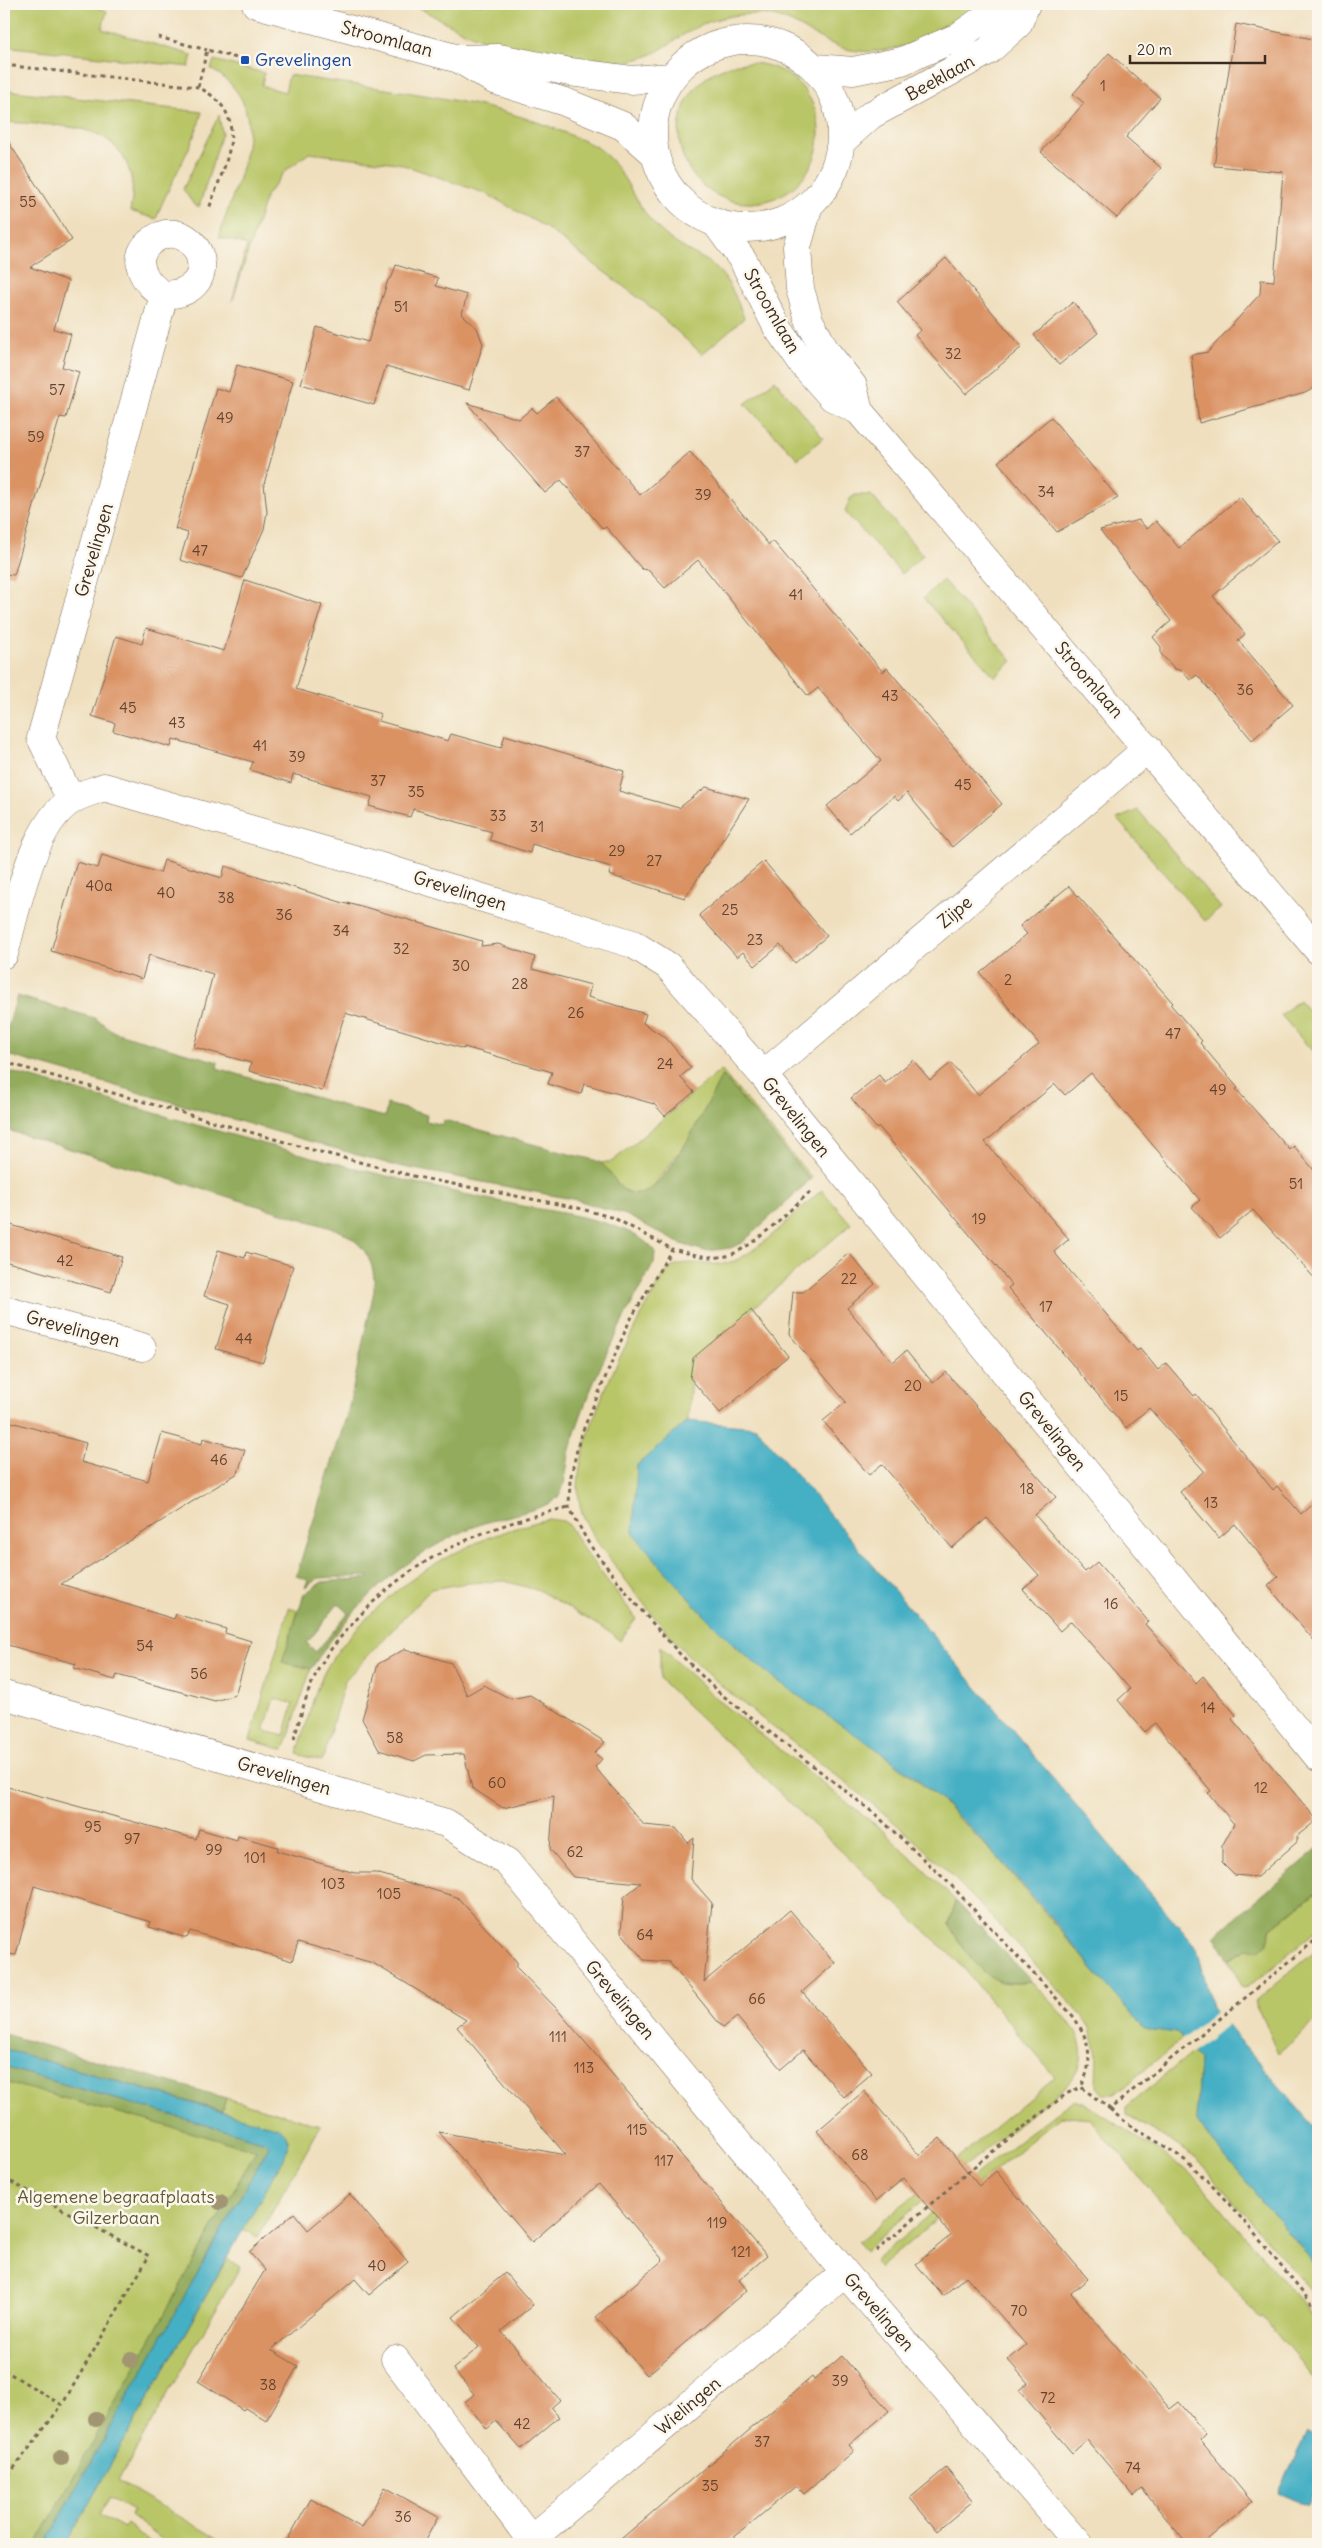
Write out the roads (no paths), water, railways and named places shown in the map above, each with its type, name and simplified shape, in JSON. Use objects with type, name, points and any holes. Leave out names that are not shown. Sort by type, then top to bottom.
[{"type":"street","name":"Stroomlaan","points":[[256,4],[459,59],[494,80],[565,102],[623,126],[654,153]]},
{"type":"street","name":"Beeklaan","points":[[816,68],[853,71],[902,62],[958,37],[999,8],[1013,4]]},
{"type":"street","name":"Beeklaan","points":[[842,141],[871,115],[988,51],[1018,24],[1026,4]]},
{"type":"street","points":[[741,38],[781,45],[816,68],[836,103],[842,141],[832,178],[808,208],[774,225],[735,229],[698,216],[670,189],[654,153],[654,114],[670,77],[702,50],[741,38]]},
{"type":"street","name":"Stroomlaan","points":[[459,59],[499,58],[570,72],[631,80],[670,77]]},
{"type":"street","name":"Stroomlaan","points":[[808,208],[797,247],[800,289],[809,320],[825,350],[853,386],[859,412]]},
{"type":"street","name":"Stroomlaan","points":[[715,222],[743,260],[777,327],[802,363],[832,397],[859,412],[1148,748],[1318,950]]},
{"type":"street","points":[[171,234],[185,237],[197,247],[202,261],[200,276],[192,288],[179,294],[164,295],[152,289],[143,278],[140,266],[142,255],[147,245],[156,238],[171,234]]},
{"type":"street","name":"Grevelingen","points":[[71,800],[41,738],[164,295]]},
{"type":"street","name":"Zijpe","points":[[763,1076],[1148,748]]},
{"type":"street","name":"Grevelingen","points":[[4,954],[34,852],[48,822],[71,800],[104,787],[378,866],[632,944],[668,966],[763,1076],[838,1167],[1318,1758]]},
{"type":"street","name":"Grevelingen","points":[[4,1310],[142,1347]]},
{"type":"street","name":"Grevelingen","points":[[4,1695],[446,1823],[507,1862],[845,2273],[1079,2544]]},
{"type":"street","name":"Wielingen","points":[[395,2359],[528,2542],[845,2273]]},
{"type":"water","points":[[688,1421],[756,1427],[1197,1948],[1212,2007],[1318,2132],[1318,2267],[1196,2122],[1199,2059],[1177,2033],[1144,2029],[1017,1878],[963,1821],[914,1777],[787,1688],[747,1657],[696,1606],[633,1533],[637,1465]]},
{"type":"water","points":[[4,2049],[279,2128],[286,2135],[289,2143],[288,2150],[66,2544],[45,2544],[269,2146],[266,2142],[4,2067]]},
{"type":"water","points":[[1307,2432],[1318,2437],[1318,2483],[1308,2506],[1278,2493]]},
{"type":"place","name":"Grevelingen","points":[[245,60]]},
{"type":"park label","name":"Algemene begraafplaats Gilzerbaan","points":[[116,2207]]}]
